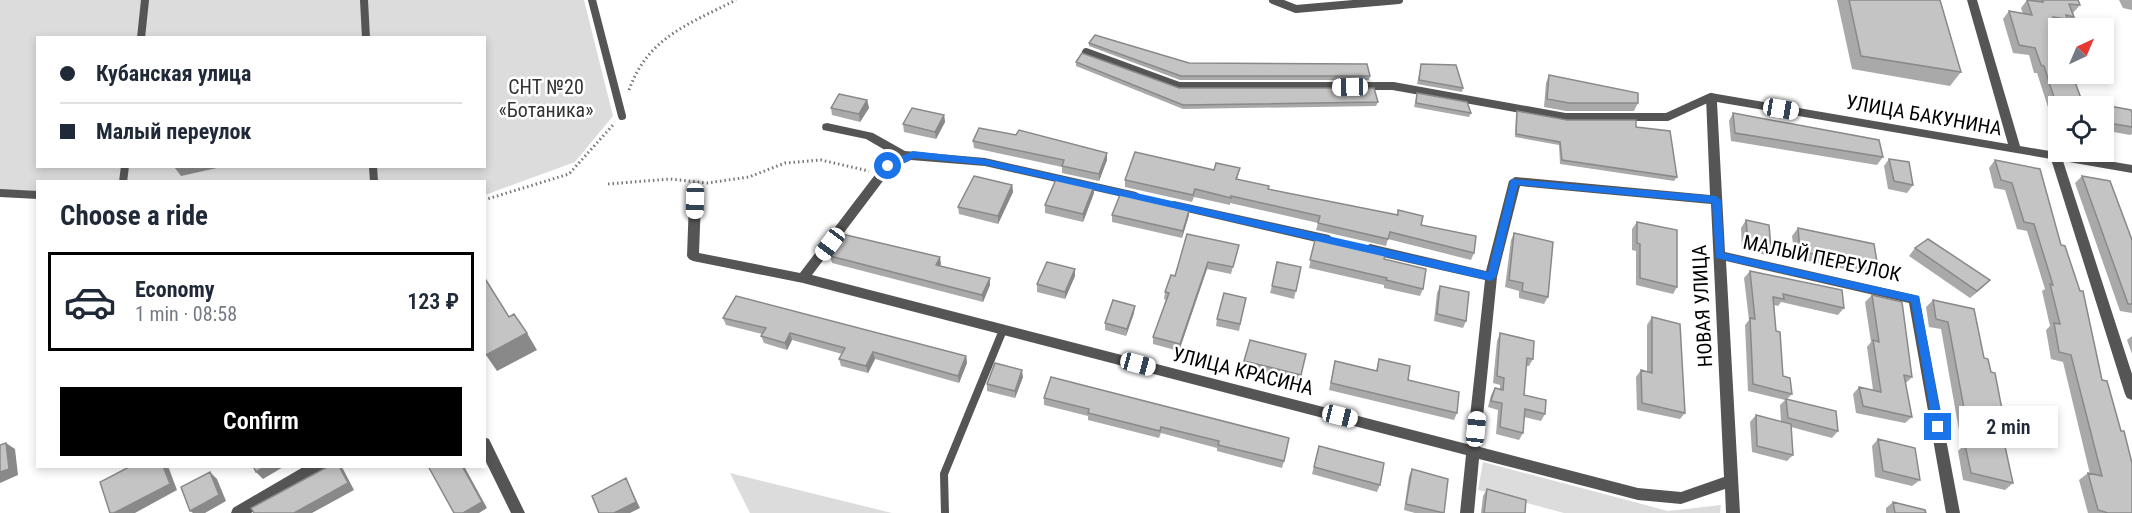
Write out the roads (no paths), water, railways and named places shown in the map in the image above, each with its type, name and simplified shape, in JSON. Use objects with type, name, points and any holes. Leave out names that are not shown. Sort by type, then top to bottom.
[{"type":"street","points":[[1972,0],[2015,149]]},
{"type":"street","name":"УЛИЦА БАКУНИНА","points":[[1711,97],[2048,155]]},
{"type":"street","name":"НОВАЯ УЛИЦА","points":[[1711,97],[1733,513]]},
{"type":"street","points":[[827,127],[869,136],[902,155],[913,154],[985,162],[1491,277]]},
{"type":"street","points":[[803,278],[888,166],[913,154]]},
{"type":"street","points":[[2058,162],[2132,394]]},
{"type":"street","name":"УЛИЦА БАКУНИНА","points":[[2091,162],[2132,169]]},
{"type":"street","points":[[1467,513],[1491,277],[1515,181],[1716,200]]},
{"type":"street","points":[[0,193],[36,195]]},
{"type":"street","name":"УЛИЦА КРАСИНА","points":[[695,201],[693,256],[803,278],[1638,494],[1681,498],[1731,481]]},
{"type":"street","name":"МАЛЫЙ ПЕРЕУЛОК","points":[[1719,255],[1915,298],[1953,513]]},
{"type":"street","points":[[486,447],[518,513]]},
{"type":"street","points":[[238,513],[315,468]]},
{"type":"lane","points":[[141,36],[145,0]]},
{"type":"lane","points":[[364,0],[366,36]]},
{"type":"lane","points":[[592,0],[622,116]]},
{"type":"lane","points":[[1273,0],[1296,9],[1399,0]]},
{"type":"lane","points":[[1086,52],[1179,86],[1197,88],[1393,86],[1421,89],[1565,117],[1667,117],[1711,97]]},
{"type":"lane","points":[[945,513],[944,474],[1003,330]]},
{"type":"park label","name":"СНТ №20 «Ботаника»","points":[[546,98]]}]
